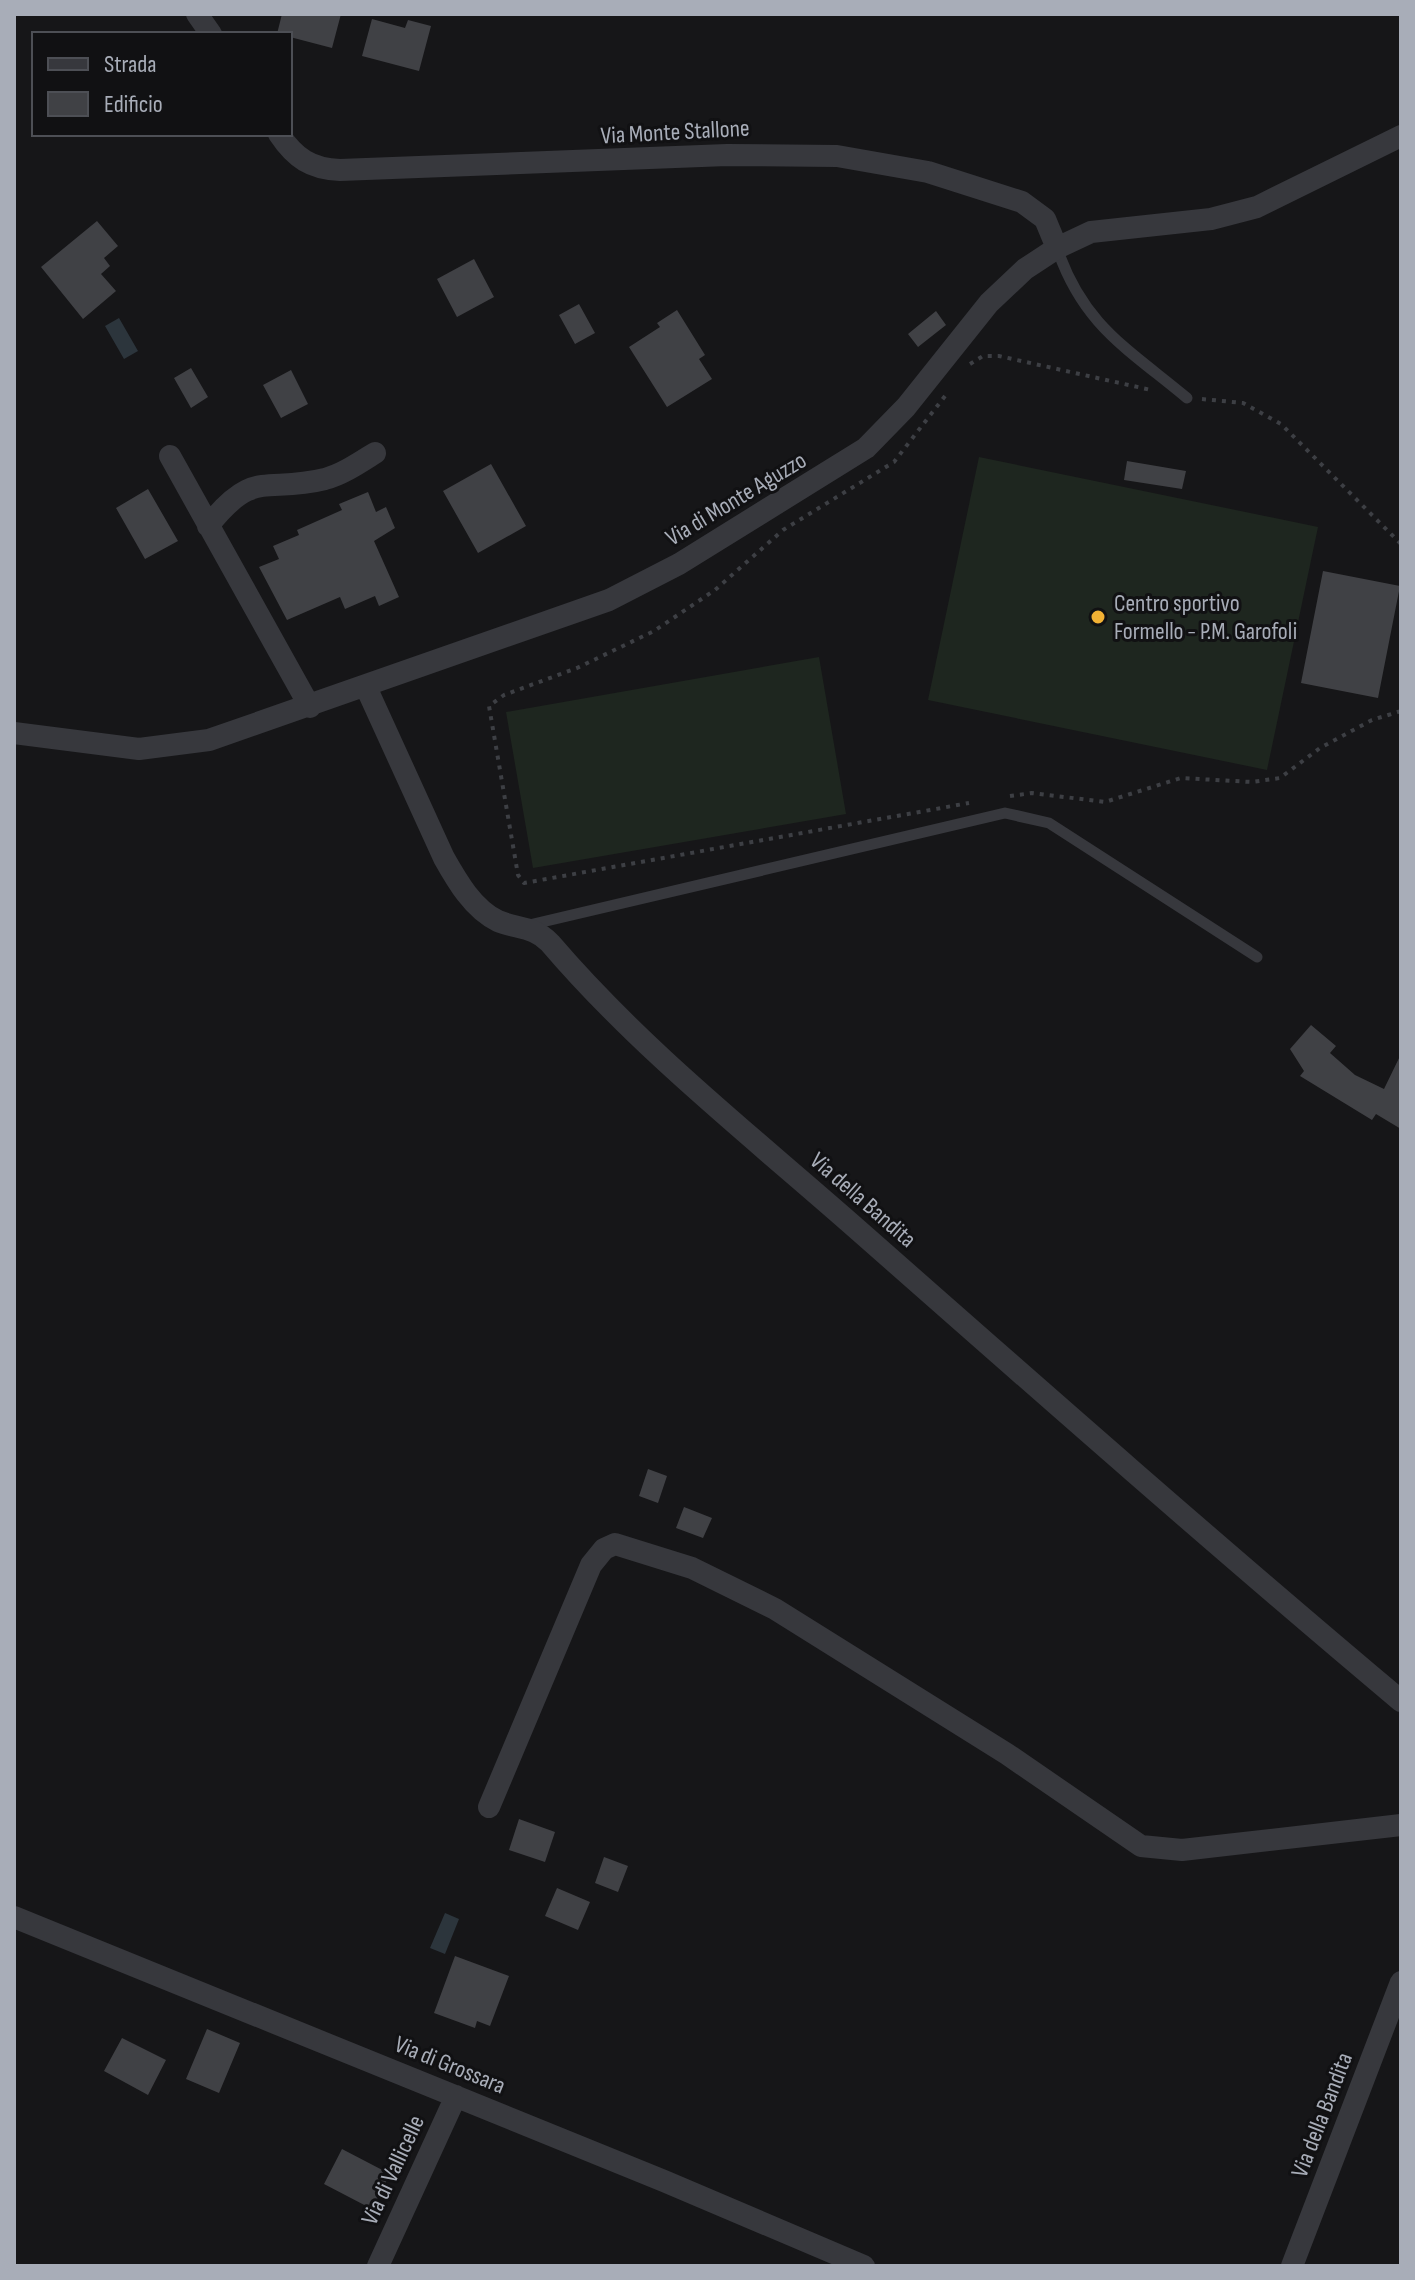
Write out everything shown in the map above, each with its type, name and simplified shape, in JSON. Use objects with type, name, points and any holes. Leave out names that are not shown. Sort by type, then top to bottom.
[{"type":"street","points":[[197,14],[210,32]]},
{"type":"street","name":"Via Monte Stallone","points":[[281,136],[302,160],[330,170],[765,154],[854,157],[928,172],[1022,202],[1045,219],[1057,248]]},
{"type":"street","name":"Via di Monte Aguzzo","points":[[14,733],[81,744],[153,749],[209,740],[532,629],[634,588],[844,464],[889,426],[989,303],[1025,269],[1057,248],[1091,232],[1211,219],[1249,210],[1287,195],[1401,136]]},
{"type":"street","points":[[208,526],[228,502],[246,490],[270,483],[324,479],[375,453]]},
{"type":"street","points":[[170,456],[310,707]]},
{"type":"street","name":"Via della Bandita","points":[[366,687],[459,883],[490,915],[524,926],[544,938],[635,1032],[1222,1551],[1401,1701]]},
{"type":"street","points":[[489,1807],[591,1565],[604,1549],[615,1544],[692,1568],[775,1609],[1007,1754],[1141,1846],[1182,1850],[1401,1825]]},
{"type":"street","name":"Via di Grossara","points":[[14,1917],[864,2266]]},
{"type":"street","name":"Via della Bandita","points":[[1292,2266],[1401,1982]]},
{"type":"street","name":"Via di Vallicelle","points":[[378,2266],[456,2096]]},
{"type":"lane","points":[[1057,248],[1072,287],[1088,314],[1187,398]]},
{"type":"lane","points":[[524,926],[1005,813],[1049,823],[1257,957]]},
{"type":"path","points":[[962,375],[971,362],[983,356],[999,356],[1187,398],[1243,403],[1281,424],[1401,544]]},
{"type":"path","points":[[952,387],[894,462],[783,530],[715,590],[654,631],[577,668],[504,695],[489,706],[518,875],[524,883],[983,800]]},
{"type":"path","points":[[998,797],[1032,793],[1105,802],[1181,778],[1238,782],[1280,778],[1320,748],[1372,720],[1401,711]]},
{"type":"shaded area","points":[[119,318],[138,351],[124,359],[105,326]]},
{"type":"shaded area","points":[[979,457],[1318,527],[1267,770],[928,700]]},
{"type":"shaded area","points":[[819,657],[846,814],[533,868],[506,712]]},
{"type":"shaded area","points":[[445,1913],[459,1919],[445,1954],[430,1948]]},
{"type":"building","points":[[282,14],[341,14],[332,48],[292,38],[292,32],[278,32]]},
{"type":"building","points":[[372,19],[405,28],[408,20],[431,26],[419,71],[362,56]]},
{"type":"building","points":[[97,221],[118,246],[104,258],[110,266],[101,274],[116,291],[83,319],[41,267]]},
{"type":"building","points":[[474,259],[494,297],[457,317],[437,279]]},
{"type":"building","points":[[579,304],[595,333],[575,344],[559,315]]},
{"type":"building","points":[[677,310],[705,355],[699,359],[712,379],[667,407],[629,347],[660,327],[657,323]]},
{"type":"building","points":[[936,311],[946,325],[918,347],[908,334]]},
{"type":"building","points":[[191,368],[208,397],[191,408],[174,378]]},
{"type":"building","points":[[291,370],[308,404],[281,418],[263,385]]},
{"type":"building","points":[[1127,461],[1186,471],[1182,489],[1124,480]]},
{"type":"building","points":[[491,464],[526,526],[478,553],[443,491]]},
{"type":"building","points":[[148,489],[178,541],[145,559],[116,508]]},
{"type":"building","points":[[368,492],[376,512],[386,507],[395,528],[374,541],[399,597],[379,606],[375,596],[345,609],[340,597],[287,620],[259,567],[279,559],[273,546],[299,535],[297,530],[342,510],[339,504]]},
{"type":"building","points":[[1323,571],[1400,586],[1378,698],[1301,683]]},
{"type":"building","points":[[1311,1025],[1336,1046],[1330,1053],[1355,1075],[1384,1089],[1401,1054],[1401,1129],[1376,1114],[1372,1120],[1300,1076],[1304,1071],[1290,1049]]},
{"type":"building","points":[[648,1469],[667,1476],[658,1503],[639,1496]]},
{"type":"building","points":[[684,1507],[712,1518],[703,1538],[676,1528]]},
{"type":"building","points":[[519,1819],[555,1832],[545,1862],[509,1850]]},
{"type":"building","points":[[604,1857],[628,1866],[618,1892],[595,1883]]},
{"type":"building","points":[[557,1888],[590,1902],[578,1930],[545,1916]]},
{"type":"building","points":[[455,1956],[509,1976],[490,2026],[477,2021],[475,2028],[434,2013]]},
{"type":"building","points":[[207,2029],[240,2043],[219,2093],[186,2079]]},
{"type":"building","points":[[122,2038],[166,2060],[148,2095],[104,2071]]},
{"type":"building","points":[[342,2149],[390,2174],[372,2209],[324,2184]]},
{"type":"place","name":"Centro sportivo Formello - P.M. Garofoli","points":[[1098,617]]}]
